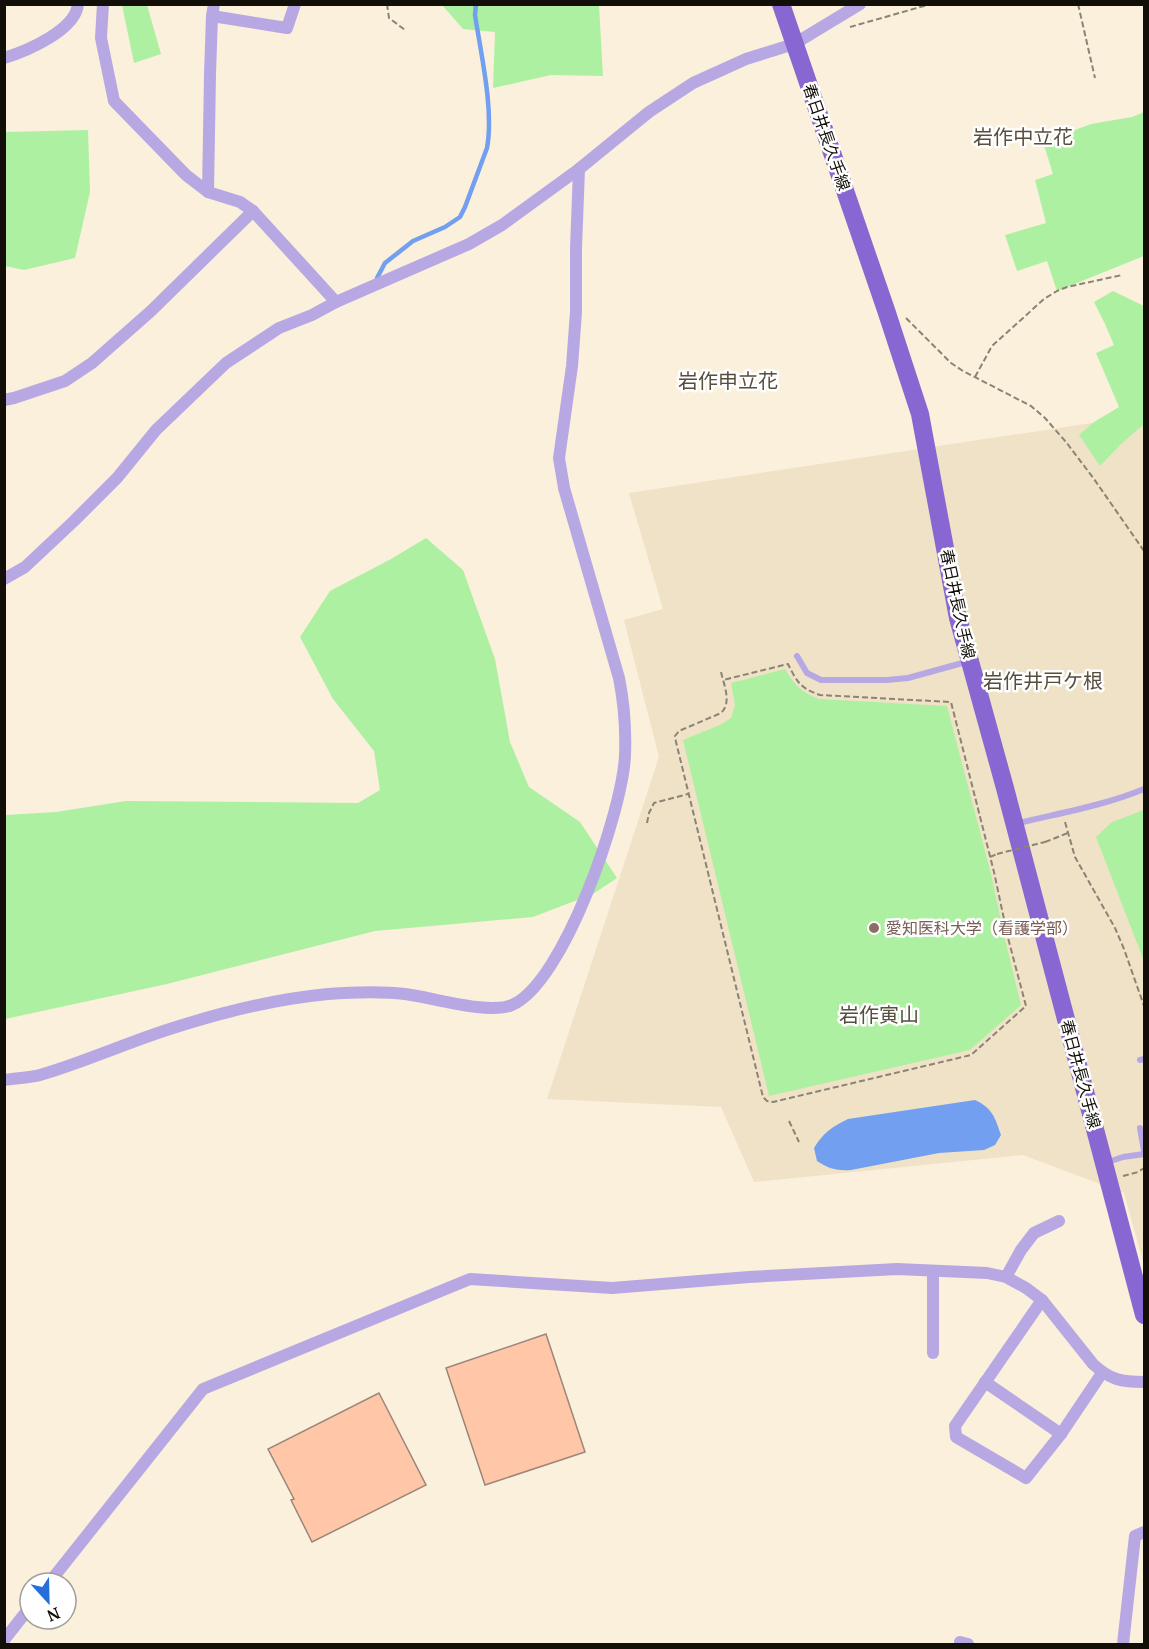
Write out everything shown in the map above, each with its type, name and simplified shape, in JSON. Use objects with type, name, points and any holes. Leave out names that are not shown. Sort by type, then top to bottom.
[{"type":"main road","name":"春日井長久手線","points":[[781,4],[920,414],[958,618],[1015,824],[1144,1315]]},
{"type":"street","points":[[4,57],[29,49],[57,34],[78,12],[78,4]]},
{"type":"street","points":[[103,4],[101,38],[114,101],[186,175],[208,192],[240,202],[253,211],[336,302]]},
{"type":"street","points":[[208,192],[213,10],[287,28],[295,4]]},
{"type":"street","points":[[4,579],[25,567],[74,521],[117,478],[156,430],[226,363],[279,328],[469,244],[502,225],[579,169],[650,112],[693,83],[746,59],[794,44],[860,4]]},
{"type":"street","points":[[4,1080],[38,1075],[173,1028],[251,1006],[309,996],[359,992],[406,994],[495,1008],[512,1005],[537,987],[553,962],[581,909],[607,839],[619,794],[625,756],[624,699],[567,499],[559,458],[572,366],[576,312],[579,169]]},
{"type":"street","points":[[4,400],[64,381],[92,363],[151,311],[253,211]]},
{"type":"street","points":[[1006,1277],[1021,1250],[1034,1233],[1059,1221]]},
{"type":"street","points":[[59,1571],[203,1389],[470,1280],[612,1288],[748,1277],[897,1269],[987,1273],[1006,1277],[1042,1300],[1102,1373],[1120,1382],[1144,1382]]},
{"type":"street","points":[[933,1272],[933,1353]]},
{"type":"street","points":[[1042,1300],[955,1426],[956,1437],[1026,1478],[1061,1434],[1102,1373]]},
{"type":"street","points":[[985,1382],[1061,1434]]},
{"type":"street","points":[[1123,1644],[1135,1536],[1144,1532]]},
{"type":"street","points":[[4,1640],[18,1622]]},
{"type":"lane","points":[[797,656],[807,673],[821,680],[908,678],[970,661]]},
{"type":"lane","points":[[1015,824],[1113,801],[1144,789]]},
{"type":"lane","points":[[1106,1171],[1123,1157],[1144,1152],[1140,1128]]},
{"type":"path","points":[[387,4],[389,18],[405,30]]},
{"type":"path","points":[[849,27],[931,4]]},
{"type":"path","points":[[1078,4],[1095,78]]},
{"type":"path","points":[[975,377],[992,346],[1044,299],[1067,287],[1122,275]]},
{"type":"path","points":[[886,310],[894,307],[951,363],[1032,406],[1045,418],[1094,479],[1144,551]]},
{"type":"path","points":[[721,672],[726,709],[679,731],[675,736],[763,1097],[773,1102],[971,1055],[1026,1006],[951,702],[820,694],[801,686],[794,678],[788,664],[723,680]]},
{"type":"path","points":[[647,823],[654,803],[688,794]]},
{"type":"path","points":[[1064,813],[1075,857],[1125,949],[1144,1005]]},
{"type":"path","points":[[990,856],[1045,842],[1068,833]]},
{"type":"path","points":[[789,1120],[799,1142]]},
{"type":"path","points":[[1106,1171],[1138,1172],[1144,1168]]},
{"type":"shaded area","name":"愛知医科大学（看護学部）","points":[[1144,415],[1144,1265],[1124,1193],[1023,1155],[754,1182],[721,1107],[547,1099],[659,757],[624,620],[663,609],[629,493]]},
{"type":"green space","points":[[122,5],[147,5],[161,54],[134,63]]},
{"type":"green space","points":[[442,5],[599,5],[603,76],[551,75],[493,88],[495,32],[463,29]]},
{"type":"green space","points":[[1144,112],[1144,256],[1057,291],[1047,261],[1017,271],[1005,235],[1046,223],[1035,180],[1053,174],[1043,142],[1091,124],[1132,117]]},
{"type":"green space","points":[[88,130],[90,192],[75,258],[24,270],[5,266],[5,132]]},
{"type":"green space","points":[[1113,291],[1144,306],[1144,424],[1100,466],[1079,435],[1094,422],[1119,407],[1096,353],[1114,345],[1094,302]]},
{"type":"green space","points":[[426,538],[463,570],[495,659],[510,742],[529,787],[580,822],[617,878],[593,894],[533,917],[375,931],[167,984],[5,1019],[5,815],[56,812],[126,801],[358,803],[380,790],[374,751],[333,699],[300,637],[330,591]]},
{"type":"green space","points":[[785,669],[799,687],[819,699],[947,706],[991,874],[1021,1005],[970,1050],[769,1096],[683,740],[731,718],[735,705],[731,683]]},
{"type":"green space","points":[[1144,810],[1144,961],[1096,837],[1112,822]]},
{"type":"water","points":[[975,1100],[992,1114],[1001,1135],[995,1145],[984,1150],[939,1153],[851,1170],[834,1169],[817,1161],[814,1148],[817,1143],[829,1130],[848,1119]]},
{"type":"building","points":[[546,1334],[585,1452],[485,1485],[446,1368]]},
{"type":"building","points":[[379,1393],[426,1485],[312,1542],[291,1500],[294,1499],[268,1449]]},
{"type":"waterway","points":[[377,278],[385,263],[413,241],[445,227],[460,217],[487,148],[488,100],[475,15],[476,4]]},
{"type":"place","name":"愛知医科大学（看護学部）","points":[[874,928]]},
{"type":"district","name":"岩作中立花","points":[[1023,137]]},
{"type":"district","name":"岩作申立花","points":[[728,381]]},
{"type":"district","name":"岩作井戸ケ根","points":[[1043,681]]},
{"type":"district","name":"岩作寅山","points":[[879,1015]]}]
